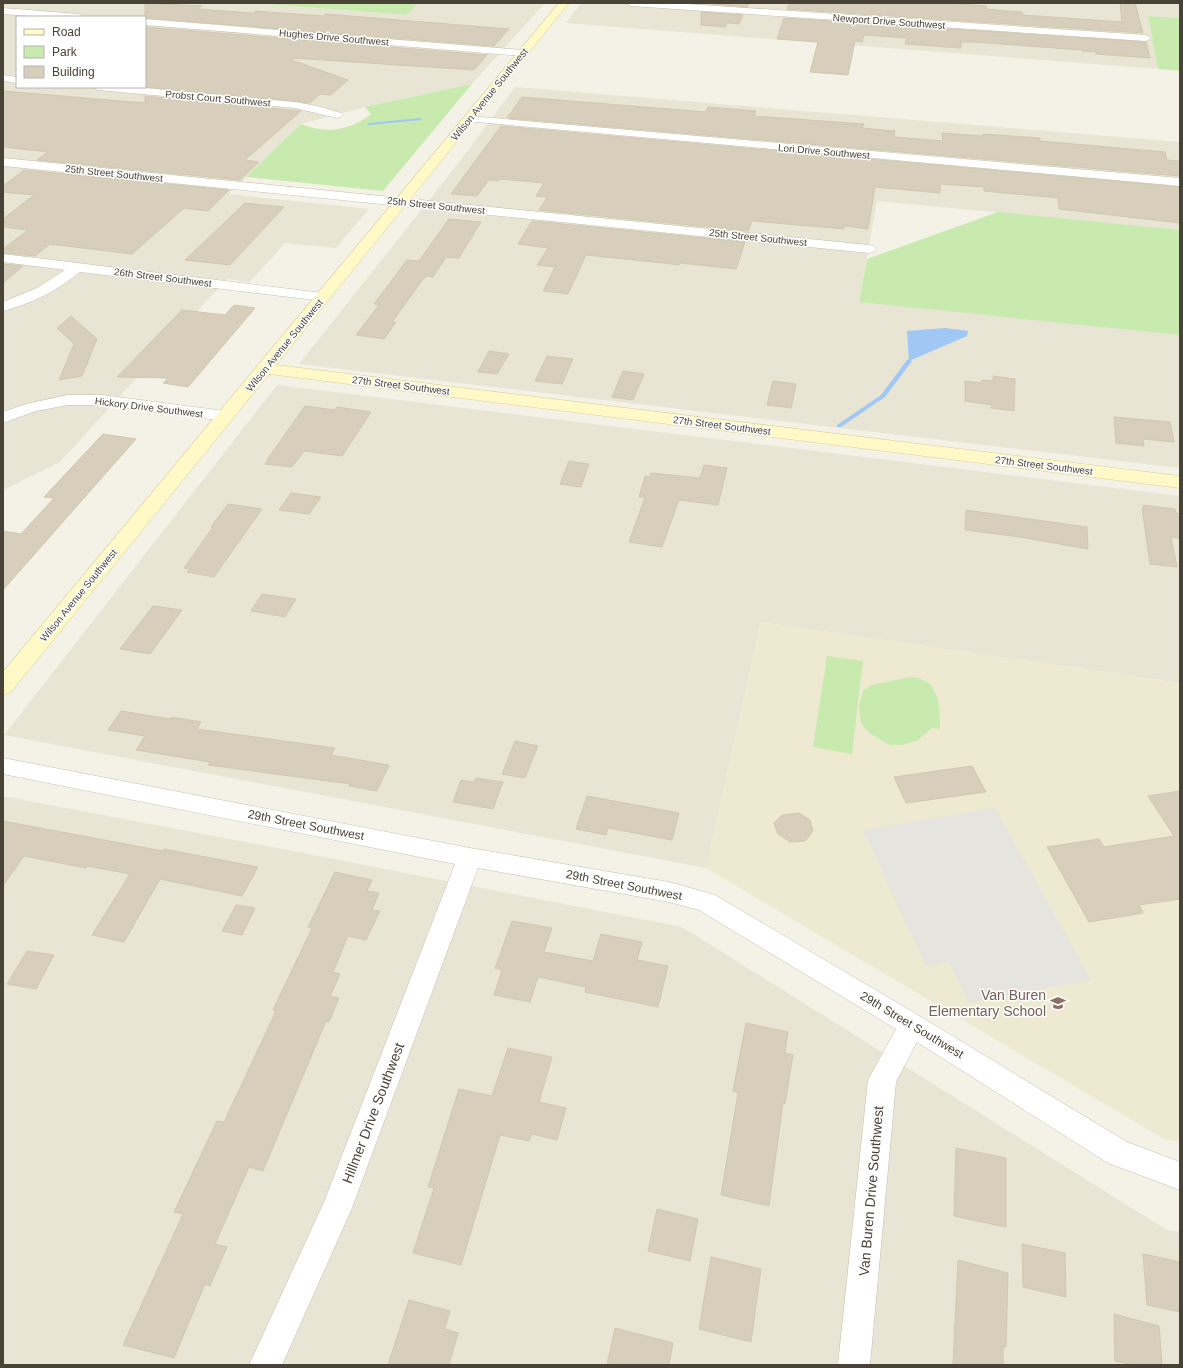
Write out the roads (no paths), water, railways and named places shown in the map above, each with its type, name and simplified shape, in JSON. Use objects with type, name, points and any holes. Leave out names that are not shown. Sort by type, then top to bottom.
[{"type":"main road","name":"Wilson Avenue Southwest","points":[[3,687],[564,3]]},
{"type":"main road","name":"27th Street Southwest","points":[[264,368],[1180,482]]},
{"type":"street","name":"Newport Drive Southwest","points":[[631,3],[1146,38]]},
{"type":"street","points":[[3,11],[66,16]]},
{"type":"street","name":"Hughes Drive Southwest","points":[[146,22],[523,53]]},
{"type":"street","points":[[3,78],[16,80]]},
{"type":"street","name":"Probst Court Southwest","points":[[109,88],[295,105],[317,109],[336,115]]},
{"type":"street","name":"Lori Drive Southwest","points":[[469,119],[1180,182]]},
{"type":"street","name":"25th Street Southwest","points":[[3,162],[869,249]]},
{"type":"street","name":"26th Street Southwest","points":[[3,258],[323,297]]},
{"type":"street","points":[[3,306],[42,292],[62,280],[77,267]]},
{"type":"street","name":"Hickory Drive Southwest","points":[[3,418],[32,407],[68,400],[102,400],[225,416]]},
{"type":"street","name":"29th Street Southwest","points":[[3,766],[470,857],[668,892],[706,902],[912,1025],[1118,1153],[1180,1176]]},
{"type":"street","name":"Hillmer Drive Southwest","points":[[265,1365],[337,1208],[470,857]]},
{"type":"street","name":"Van Buren Drive Southwest","points":[[854,1365],[882,1080],[912,1025]]},
{"type":"water","points":[[945,328],[968,331],[967,336],[909,361],[907,331]]},
{"type":"waterway","points":[[369,124],[420,119]]},
{"type":"waterway","points":[[839,426],[883,396],[909,361]]},
{"type":"place","name":"Van Buren Elementary School","points":[[1058,1003]]}]
